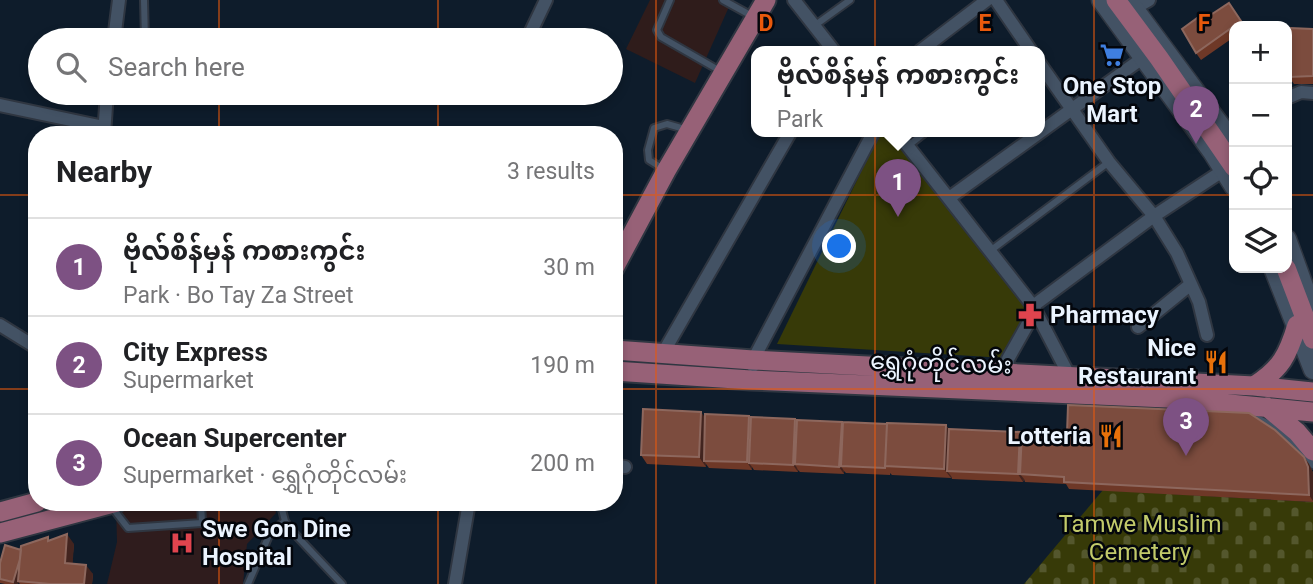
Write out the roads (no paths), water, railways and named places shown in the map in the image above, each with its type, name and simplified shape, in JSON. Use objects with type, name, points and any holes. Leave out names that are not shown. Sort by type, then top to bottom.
[{"type":"main road","points":[[623,251],[766,0]]},
{"type":"main road","points":[[1101,0],[1229,169]]},
{"type":"main road","points":[[1116,0],[1159,58],[1229,169]]},
{"type":"main road","points":[[1137,3],[1229,131]]},
{"type":"main road","points":[[1292,253],[1313,311]]},
{"type":"main road","points":[[1275,273],[1313,370]]},
{"type":"main road","points":[[1288,273],[1313,339]]},
{"type":"main road","points":[[1254,386],[1272,375],[1282,362],[1290,350],[1297,325]]},
{"type":"main road","name":"ရွှေဂုံတိုင်လမ်း","points":[[623,351],[663,353],[752,370]]},
{"type":"main road","name":"ရွှေဂုံတိုင်လမ်း","points":[[623,371],[752,370],[1006,382],[1072,391],[1313,412]]},
{"type":"main road","name":"ရွှေဂုံတိုင်လမ်း","points":[[1072,391],[1254,386],[1313,392]]},
{"type":"main road","points":[[1266,407],[1297,432],[1313,451]]},
{"type":"main road","points":[[0,512],[28,504]]},
{"type":"main road","points":[[0,533],[83,511]]},
{"type":"street","points":[[116,28],[119,0]]},
{"type":"street","points":[[533,28],[546,0]]},
{"type":"street","points":[[794,0],[830,46]]},
{"type":"street","points":[[927,46],[987,0]]},
{"type":"street","points":[[996,0],[1028,46]]},
{"type":"street","points":[[1045,129],[1144,57]]},
{"type":"street","points":[[1045,71],[1109,162],[1154,216],[1177,253],[1199,302],[1207,335]]},
{"type":"street","points":[[1292,95],[1313,93]]},
{"type":"street","points":[[0,105],[84,126]]},
{"type":"street","points":[[104,126],[106,105]]},
{"type":"street","points":[[663,353],[788,137]]},
{"type":"street","points":[[752,370],[871,137]]},
{"type":"street","points":[[901,137],[1034,308],[1072,391]]},
{"type":"street","points":[[949,198],[1034,137]]},
{"type":"street","points":[[1006,382],[1008,359],[1034,308],[1154,216],[1229,169]]},
{"type":"street","points":[[1138,327],[1191,284]]},
{"type":"street","points":[[0,325],[28,342]]},
{"type":"street","points":[[455,584],[468,511]]},
{"type":"lane","points":[[144,0],[145,28]]},
{"type":"lane","points":[[670,0],[657,30],[661,37],[723,73]]},
{"type":"lane","points":[[723,0],[756,18]]},
{"type":"lane","points":[[814,26],[850,0]]},
{"type":"lane","points":[[666,172],[649,160],[648,150],[654,128],[667,124],[690,130]]},
{"type":"lane","points":[[908,146],[919,137]]},
{"type":"lane","points":[[990,251],[1109,162]]},
{"type":"lane","points":[[1240,417],[1263,420],[1289,440],[1313,465]]},
{"type":"lane","points":[[118,511],[128,528],[202,523],[201,511]]},
{"type":"lane","points":[[283,511],[285,521],[342,584]]},
{"type":"lane","points":[[248,584],[270,533],[285,521]]},
{"type":"place","name":"One Stop Mart","points":[[1112,55]]},
{"type":"place","name":"City Express","points":[[1196,144]]},
{"type":"place","name":"ဗိုလ်စိန်မှန် ကစားကွင်း","points":[[898,217]]},
{"type":"place","name":"Pharmacy","points":[[1030,315]]},
{"type":"place","name":"Nice Restaurant","points":[[1216,362]]},
{"type":"place","name":"Lotteria","points":[[1111,436]]},
{"type":"place","name":"Ocean Supercenter","points":[[1186,456]]},
{"type":"place","name":"Swe Gon Dine Hospital","points":[[182,543]]},
{"type":"park label","name":"Tamwe Muslim Cemetery","points":[[1140,538]]}]
